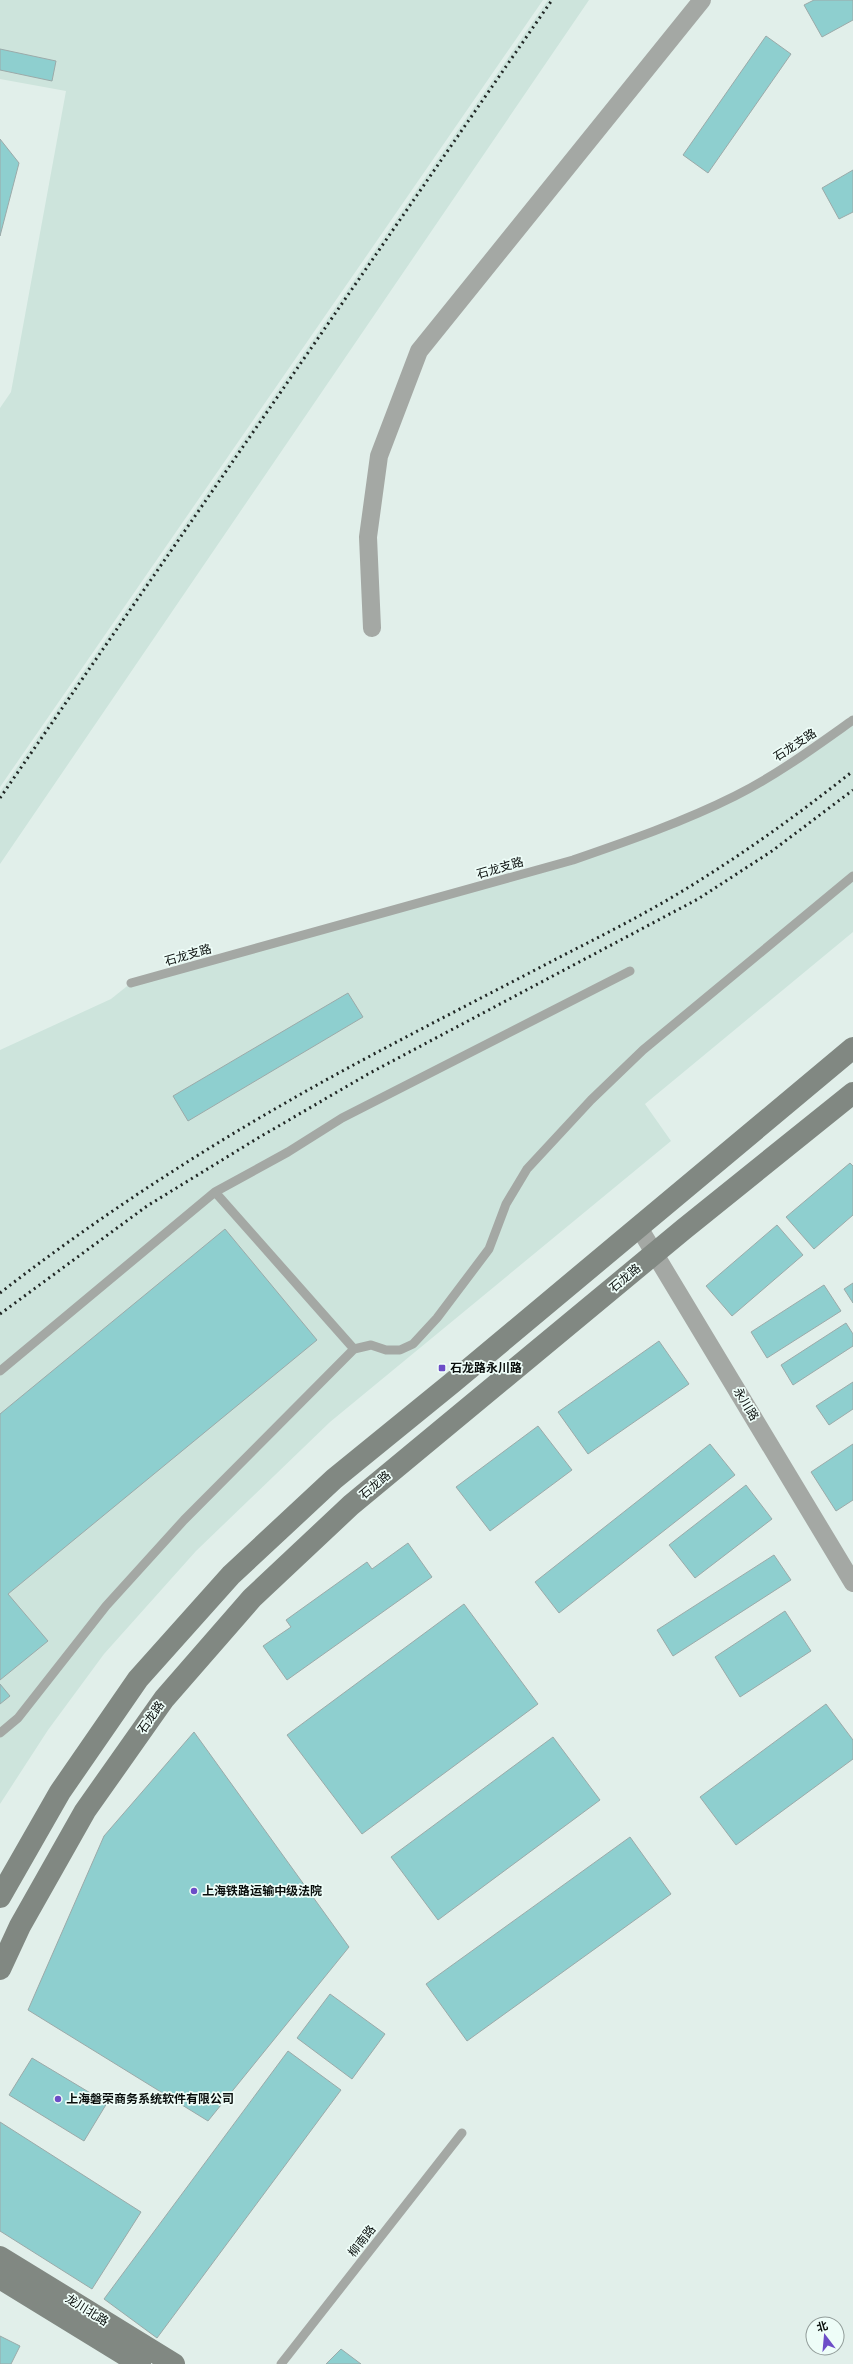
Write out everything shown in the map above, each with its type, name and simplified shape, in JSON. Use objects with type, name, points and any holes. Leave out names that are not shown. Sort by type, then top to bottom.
[{"type":"main road","points":[[0,1897],[60,1792],[138,1679],[231,1575],[334,1479],[452,1383],[638,1226],[853,1048]]},
{"type":"main road","name":"石龙路","points":[[0,1969],[20,1926],[85,1811],[164,1699],[252,1598],[351,1505],[655,1253],[852,1096]]},
{"type":"main road","name":"龙川北路","points":[[0,2257],[174,2364]]},
{"type":"main road","name":"龙川北路","points":[[0,2278],[140,2364]]},
{"type":"street","points":[[372,628],[368,537],[379,456],[419,351],[702,0]]},
{"type":"street","name":"永川路","points":[[638,1226],[853,1583]]},
{"type":"lane","name":"石龙支路","points":[[131,983],[566,862],[630,841],[686,819],[736,795],[819,744],[853,720]]},
{"type":"lane","points":[[0,1733],[18,1718],[106,1606],[184,1520],[354,1349],[371,1345],[386,1350],[400,1350],[413,1344],[437,1318],[489,1249],[506,1204],[527,1169],[591,1100],[643,1050],[853,876]]},
{"type":"lane","points":[[0,1371],[215,1192],[288,1152],[342,1118],[630,971]]},
{"type":"lane","points":[[215,1192],[354,1349]]},
{"type":"lane","name":"柳南路","points":[[281,2364],[462,2133]]},
{"type":"shaded area","points":[[0,0],[543,0],[0,787],[0,408],[11,392],[66,91],[0,79]]},
{"type":"shaded area","points":[[548,0],[589,0],[0,864],[0,792]]},
{"type":"shaded area","points":[[853,720],[853,932],[645,1104],[671,1141],[330,1422],[196,1551],[104,1654],[48,1730],[0,1804],[0,1050],[111,999],[131,983],[573,860],[736,795]]},
{"type":"building","points":[[814,0],[853,0],[853,20],[822,37],[804,5]]},
{"type":"building","points":[[766,36],[791,54],[708,173],[683,155]]},
{"type":"building","points":[[0,49],[56,61],[52,81],[0,70]]},
{"type":"building","points":[[0,139],[19,163],[0,236]]},
{"type":"building","points":[[853,170],[853,212],[839,219],[822,188]]},
{"type":"building","points":[[348,993],[363,1017],[188,1121],[173,1096]]},
{"type":"building","points":[[850,1163],[853,1166],[853,1215],[814,1249],[786,1217]]},
{"type":"building","points":[[777,1225],[803,1255],[732,1316],[706,1286]]},
{"type":"building","points":[[225,1229],[317,1340],[8,1594],[48,1641],[0,1680],[0,1414]]},
{"type":"building","points":[[853,1283],[853,1303],[844,1289]]},
{"type":"building","points":[[824,1285],[841,1311],[767,1358],[751,1332]]},
{"type":"building","points":[[846,1323],[853,1334],[853,1346],[793,1385],[781,1365]]},
{"type":"building","points":[[659,1341],[689,1384],[588,1454],[558,1412]]},
{"type":"building","points":[[853,1382],[853,1409],[829,1425],[816,1406]]},
{"type":"building","points":[[538,1426],[572,1470],[490,1531],[456,1487]]},
{"type":"building","points":[[710,1444],[735,1475],[559,1613],[535,1582]]},
{"type":"building","points":[[853,1444],[853,1500],[836,1511],[811,1472]]},
{"type":"building","points":[[746,1485],[772,1519],[695,1578],[669,1545]]},
{"type":"building","points":[[408,1543],[432,1577],[287,1680],[263,1646],[291,1627],[286,1620],[367,1562],[372,1569]]},
{"type":"building","points":[[774,1555],[791,1580],[673,1656],[657,1630]]},
{"type":"building","points":[[464,1604],[538,1704],[362,1834],[287,1735]]},
{"type":"building","points":[[785,1611],[811,1651],[740,1697],[715,1657]]},
{"type":"building","points":[[0,1684],[10,1696],[0,1704]]},
{"type":"building","points":[[826,1704],[853,1740],[853,1759],[736,1845],[700,1797]]},
{"type":"building","name":"上海铁路运输中级法院","points":[[194,1732],[349,1947],[208,2121],[28,2010],[104,1836]]},
{"type":"building","points":[[553,1737],[600,1800],[438,1920],[391,1857]]},
{"type":"building","points":[[630,1837],[671,1894],[467,2041],[426,1984]]},
{"type":"building","points":[[330,1994],[385,2034],[352,2079],[297,2038]]},
{"type":"building","points":[[288,2051],[341,2090],[157,2338],[104,2299]]},
{"type":"building","name":"上海磐荣商务系统软件有限公司","points":[[32,2058],[107,2103],[84,2141],[9,2095]]},
{"type":"building","points":[[0,2122],[141,2212],[92,2289],[0,2231]]},
{"type":"building","points":[[0,2336],[20,2346],[11,2364],[0,2364]]},
{"type":"building","points":[[341,2349],[361,2364],[326,2364]]},
{"type":"railway","points":[[0,798],[552,0]]},
{"type":"railway","points":[[0,1293],[42,1261],[130,1199],[220,1142],[266,1114],[359,1062],[625,924],[673,897],[752,846],[853,771]]},
{"type":"railway","points":[[0,1314],[147,1206],[258,1138],[368,1074],[698,899],[772,851],[853,790]]},
{"type":"place","name":"石龙路永川路","points":[[442,1368]]},
{"type":"place","name":"上海铁路运输中级法院","points":[[194,1891]]},
{"type":"place","name":"上海磐荣商务系统软件有限公司","points":[[58,2099]]}]
